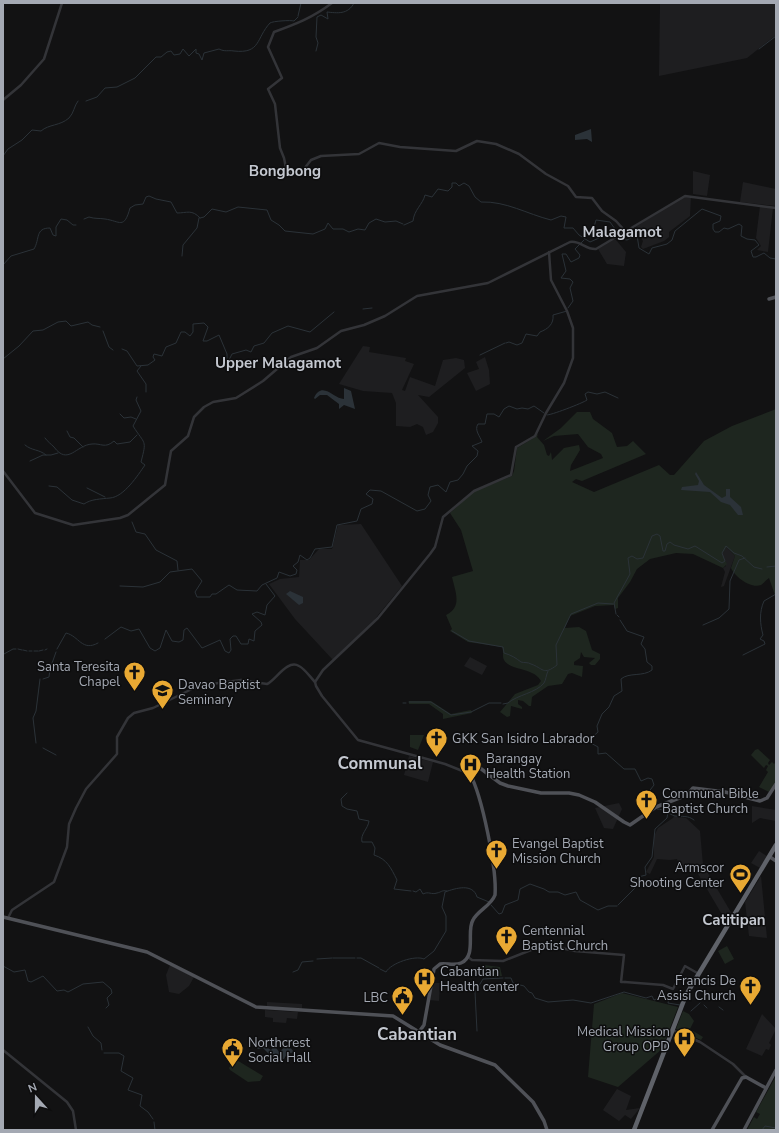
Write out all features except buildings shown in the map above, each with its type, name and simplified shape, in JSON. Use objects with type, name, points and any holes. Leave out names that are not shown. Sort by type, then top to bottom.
[{"type":"highway","points":[[634,1130],[691,986],[776,844]]},
{"type":"highway","points":[[765,864],[776,849]]},
{"type":"main road","points":[[769,299],[776,297]]},
{"type":"main road","points":[[420,1032],[424,1025],[431,977],[435,968],[442,963],[461,963],[468,957],[472,921],[490,903],[496,893],[492,859],[477,790],[470,774],[480,768],[500,783],[508,786],[548,794],[576,795],[595,802],[630,825],[656,807],[687,795],[693,788],[725,792],[760,801],[767,798],[776,784]]},
{"type":"main road","points":[[770,857],[776,861]]},
{"type":"main road","points":[[3,917],[147,952],[256,1007],[389,1015],[440,1045],[495,1065],[533,1102],[544,1121],[547,1130]]},
{"type":"main road","points":[[744,1130],[776,1070]]},
{"type":"main road","points":[[712,1130],[741,1079],[746,1078],[766,1088]]},
{"type":"street","points":[[3,100],[21,85],[44,59],[62,3]]},
{"type":"street","points":[[332,3],[298,24],[273,33],[268,47],[282,78],[268,89],[275,104],[280,148],[284,156],[287,173],[304,169],[311,160],[321,156],[359,154],[379,143],[400,147],[456,151],[472,142],[484,142],[503,147],[519,154],[546,174],[568,186],[576,197],[592,198],[602,211],[616,221],[625,231]]},
{"type":"street","points":[[3,471],[30,509],[41,516],[73,525],[124,517],[165,485],[171,451],[188,436],[194,417],[204,406],[212,402],[236,398],[263,381],[291,357],[317,348],[344,330],[364,325],[383,317],[417,296],[488,282],[570,242],[579,243],[591,249],[596,249],[685,196],[776,208]]},
{"type":"street","points":[[315,682],[324,670],[378,618],[430,554],[436,544],[442,518],[474,491],[511,475],[516,447],[535,436],[545,414],[567,376],[573,358],[574,337],[568,311],[551,280],[549,252]]},
{"type":"street","points":[[8,918],[12,910],[54,882],[67,847],[69,824],[84,792],[116,755],[118,750],[117,740],[126,721],[132,715],[153,708],[198,687],[241,680],[266,684],[284,668],[296,665],[315,682],[322,696],[358,740],[445,764],[470,774]]},
{"type":"street","points":[[468,957],[472,960],[504,961],[547,945],[575,951],[624,956],[621,981],[625,982],[664,985],[673,989],[684,966],[698,974]]},
{"type":"street","points":[[673,1030],[700,1042],[733,1064],[746,1078]]},
{"type":"street","points":[[3,1051],[66,1100],[73,1113],[76,1130]]},
{"type":"street","points":[[741,1079],[742,1074]]},
{"type":"shaded area","points":[[660,3],[776,3],[776,35],[747,58],[659,76]]},
{"type":"shaded area","points":[[591,129],[592,142],[587,139],[575,140],[575,135]]},
{"type":"shaded area","points":[[693,171],[710,175],[707,196],[693,194]]},
{"type":"shaded area","points":[[743,182],[776,189],[776,206],[740,202]]},
{"type":"shaded area","points":[[691,196],[690,216],[669,232],[669,237],[664,241],[643,249],[641,247],[643,241],[634,228],[683,197]]},
{"type":"shaded area","points":[[760,206],[773,208],[768,252],[757,250],[761,246],[756,238]]},
{"type":"shaded area","points":[[613,240],[616,240],[626,252],[624,266],[607,264],[598,249]]},
{"type":"shaded area","points":[[363,346],[370,347],[369,352],[406,358],[405,361],[414,364],[402,390],[405,391],[410,377],[435,386],[443,360],[456,358],[464,360],[465,368],[429,397],[418,395],[438,417],[438,423],[433,432],[426,435],[423,427],[417,424],[410,427],[396,426],[396,403],[392,393],[363,391],[339,384]]},
{"type":"shaded area","points":[[485,357],[489,370],[490,384],[476,391],[467,373],[479,369],[476,362]]},
{"type":"shaded area","points":[[344,388],[351,391],[355,409],[344,405],[339,409],[339,404],[327,395],[320,395],[315,399],[314,398],[317,393],[324,390],[344,399]]},
{"type":"shaded area","points":[[776,409],[776,598],[769,578],[761,585],[757,586],[748,584],[736,575],[731,568],[735,556],[727,547],[722,554],[727,564],[723,568],[693,554],[676,553],[650,559],[637,569],[630,582],[618,598],[618,608],[615,609],[614,605],[595,606],[570,616],[565,628],[579,627],[586,631],[592,650],[600,654],[600,659],[595,665],[591,665],[589,663],[595,658],[584,657],[581,652],[580,658],[574,662],[574,665],[583,666],[582,677],[572,673],[568,674],[562,684],[548,686],[532,697],[531,706],[518,700],[518,704],[522,707],[522,709],[511,706],[510,716],[507,717],[500,712],[515,694],[538,685],[541,681],[533,673],[511,666],[507,663],[503,659],[502,647],[468,642],[450,631],[452,629],[446,615],[455,608],[456,603],[456,593],[452,577],[473,571],[461,530],[450,513],[473,492],[512,476],[517,448],[538,434],[537,437],[544,445],[547,455],[549,456],[551,452],[552,460],[564,448],[579,445],[580,450],[571,465],[570,471],[603,458],[601,454],[588,447],[578,434],[554,436],[543,441],[561,428],[577,412],[590,412],[593,419],[612,433],[617,447],[627,446],[633,441],[646,454],[582,481],[576,479],[572,482],[594,492],[659,465],[670,475],[674,475],[704,441],[732,426]]},
{"type":"shaded area","points":[[696,472],[704,485],[722,498],[726,496],[726,489],[730,489],[730,497],[741,507],[743,515],[738,515],[730,505],[721,502],[710,492],[681,490],[682,487],[698,485],[699,481],[695,474]]},
{"type":"shaded area","points":[[361,524],[402,586],[374,620],[333,660],[295,619],[269,584],[280,579],[299,577],[300,560],[309,560],[319,549],[332,549],[338,525]]},
{"type":"shaded area","points":[[727,547],[735,556],[724,586],[721,587],[725,572],[723,568],[726,566],[722,555],[724,548]]},
{"type":"shaded area","points":[[290,591],[303,597],[303,603],[299,605],[286,594]]},
{"type":"shaded area","points":[[470,657],[487,666],[482,675],[464,666]]},
{"type":"shaded area","points":[[409,701],[431,701],[451,714],[471,710],[472,713],[443,719],[443,714],[429,704],[409,704]]},
{"type":"shaded area","points":[[410,735],[424,735],[418,750],[410,747]]},
{"type":"shaded area","points":[[758,749],[770,760],[768,763],[769,765],[772,762],[774,764],[776,762],[776,781],[769,792],[759,787],[768,772],[766,770],[768,766],[766,765],[764,768],[751,755]]},
{"type":"shaded area","points":[[409,756],[433,762],[428,782],[404,775]]},
{"type":"shaded area","points":[[619,803],[622,809],[613,829],[604,828],[595,808]]},
{"type":"shaded area","points":[[752,806],[776,810],[776,821],[760,818],[752,823]]},
{"type":"shaded area","points":[[674,816],[686,818],[700,831],[703,865],[732,914],[727,923],[694,867],[681,868],[677,859],[657,859],[650,874],[646,872],[654,857],[654,836],[658,828]]},
{"type":"shaded area","points":[[759,851],[767,856],[760,868],[751,863]]},
{"type":"shaded area","points":[[761,876],[767,938],[749,936],[745,902]]},
{"type":"shaded area","points":[[727,946],[734,959],[725,964],[718,951]]},
{"type":"shaded area","points":[[170,965],[194,977],[189,986],[179,994],[169,992],[166,975]]},
{"type":"shaded area","points":[[484,965],[500,967],[502,976],[490,977],[490,969],[483,968]]},
{"type":"shaded area","points":[[432,983],[440,983],[439,1001],[429,1000]]},
{"type":"shaded area","points":[[622,993],[678,1007],[662,1049],[618,1087],[588,1077],[594,1004]]},
{"type":"shaded area","points":[[267,1002],[302,1004],[302,1009],[267,1007]]},
{"type":"shaded area","points":[[265,1010],[298,1012],[297,1019],[287,1018],[286,1023],[273,1022],[273,1018],[265,1017]]},
{"type":"shaded area","points":[[683,1011],[689,1014],[694,1021],[690,1029],[703,1037],[701,1040],[676,1029]]},
{"type":"shaded area","points":[[762,1014],[776,1029],[769,1043],[771,1045],[769,1050],[766,1049],[762,1056],[746,1049]]},
{"type":"shaded area","points":[[252,1040],[258,1047],[264,1046],[271,1050],[275,1046],[279,1052],[285,1047],[289,1046],[294,1052],[288,1052],[284,1059],[281,1059],[276,1054],[270,1055],[263,1048],[258,1049],[248,1041],[251,1042]]},
{"type":"shaded area","points":[[235,1059],[263,1076],[260,1081],[248,1082],[230,1070],[229,1068]]},
{"type":"shaded area","points":[[776,1076],[776,1130],[747,1130],[754,1117],[757,1119],[760,1114],[756,1112]]},
{"type":"shaded area","points":[[617,1089],[631,1096],[626,1110],[640,1108],[631,1119],[625,1115],[619,1121],[603,1110]]},
{"type":"waterway","points":[[298,16],[301,3]]},
{"type":"waterway","points":[[316,51],[318,43],[316,37],[317,17],[321,15],[328,19],[327,12],[338,13],[349,10],[354,3]]},
{"type":"waterway","points":[[86,101],[97,97],[105,88],[117,87],[135,78],[156,57],[161,57],[167,52],[171,51],[174,55],[180,54],[183,49],[189,56],[196,49],[196,53],[199,54],[202,60],[204,53],[219,49],[225,51],[249,50],[257,44],[270,23],[294,21],[298,17]]},
{"type":"waterway","points":[[759,49],[776,36]]},
{"type":"waterway","points":[[3,156],[8,149],[22,140],[32,130],[41,131],[47,127],[66,121],[71,116],[78,101]]},
{"type":"waterway","points":[[404,225],[413,221],[425,195],[432,197],[438,189],[448,191],[452,187],[452,183],[456,183],[459,186],[464,183],[469,186],[475,197],[481,202],[490,202],[508,206],[551,220],[561,216],[566,217],[564,228],[573,228],[579,235],[590,242],[599,238],[594,227],[596,220],[610,222],[622,239],[627,240],[637,235],[639,248],[649,254],[652,248],[667,244],[672,240],[675,231],[702,209],[721,216],[720,221],[713,224],[713,229],[715,232],[719,232],[724,228],[728,229],[739,224],[742,226],[741,236],[747,239],[755,240],[759,245],[751,251],[753,257],[764,253],[770,258],[776,259]]},
{"type":"waterway","points":[[84,219],[89,217],[123,222],[126,219],[130,208],[135,205],[143,204],[146,197],[149,196],[171,202],[177,213],[192,212],[200,218]]},
{"type":"waterway","points":[[200,218],[204,217],[212,209],[226,212],[238,207],[267,210],[271,220],[285,231],[313,234],[325,229],[328,223],[333,229],[343,229],[349,232],[358,229],[365,230],[369,223],[376,219],[385,222],[396,221],[403,224]]},
{"type":"waterway","points":[[182,256],[183,245],[197,228],[199,218]]},
{"type":"waterway","points":[[3,265],[11,256],[34,249],[40,232],[45,228],[50,228],[53,235],[56,236],[56,227],[61,219],[67,220],[73,225],[76,225]]},
{"type":"waterway","points":[[568,308],[573,301],[570,288],[573,282],[570,279],[561,278],[566,271],[562,254],[566,254],[571,262],[579,258],[580,255],[575,249],[584,240]]},
{"type":"waterway","points":[[363,309],[372,308]]},
{"type":"waterway","points":[[506,343],[509,342],[517,345],[522,343],[526,334],[537,336],[540,332],[550,326],[553,321],[553,315],[567,311]]},
{"type":"waterway","points":[[122,349],[127,351],[137,366],[148,365],[155,360],[153,357],[154,354],[162,356],[166,347],[176,343],[181,332],[185,332],[190,336],[193,332],[193,324],[204,323],[208,327],[203,341],[207,341],[219,335],[227,354],[227,359],[229,360],[232,354],[246,350],[251,352],[254,346],[264,343],[272,333],[288,326],[310,332],[334,312]]},
{"type":"waterway","points":[[3,359],[19,346],[33,331],[43,330],[58,322],[66,321],[71,326],[88,322],[92,325],[100,327]]},
{"type":"waterway","points":[[103,331],[109,347],[113,350]]},
{"type":"waterway","points":[[480,355],[505,343]]},
{"type":"waterway","points":[[141,366],[137,371],[146,384],[146,392]]},
{"type":"waterway","points":[[547,415],[554,414],[587,400],[585,394],[588,392],[597,394],[605,392],[618,398]]},
{"type":"waterway","points":[[49,486],[57,487],[72,500],[84,504],[93,500],[115,497],[135,480],[145,465],[141,462],[144,442],[133,426],[141,411],[136,400],[137,397]]},
{"type":"waterway","points":[[120,586],[143,587],[160,582],[170,572],[192,569],[202,581],[195,592],[197,597],[210,597],[212,594],[216,594],[229,585],[237,590],[257,591],[262,585],[277,578],[279,572],[290,576],[296,574],[297,570],[293,566],[298,562],[300,555],[307,560],[310,558],[315,549],[332,547],[337,525],[357,521],[361,509],[372,504],[373,499],[366,494],[370,490],[381,491],[417,511],[425,509],[431,501],[428,495],[430,487],[438,485],[446,492],[450,482],[458,480],[467,466],[477,456],[478,451],[472,446],[482,442],[477,431],[477,426],[478,424],[485,424],[487,414],[494,414],[499,417],[504,409],[509,406],[517,409],[528,409],[534,406],[544,413]]},
{"type":"waterway","points":[[120,414],[124,418],[131,417],[136,419]]},
{"type":"waterway","points":[[67,431],[70,437],[74,438],[83,447]]},
{"type":"waterway","points":[[45,438],[59,452],[64,455],[68,455],[86,445],[108,445],[114,441],[117,444],[130,442],[137,435]]},
{"type":"waterway","points":[[25,445],[46,455]]},
{"type":"waterway","points":[[30,461],[43,455],[58,453]]},
{"type":"waterway","points":[[87,488],[105,497]]},
{"type":"waterway","points":[[132,522],[136,532],[145,534],[156,550],[177,561],[178,570]]},
{"type":"waterway","points":[[616,614],[614,603],[630,574],[628,558],[632,556],[637,559],[643,558],[652,536],[657,534],[660,536],[663,551],[665,551],[667,544],[670,542],[674,545],[688,549],[695,546],[722,563],[725,561],[722,553],[726,546],[734,553],[742,556],[754,567],[762,569]]},
{"type":"waterway","points":[[703,625],[719,618],[729,609],[730,581],[739,560],[745,558]]},
{"type":"waterway","points":[[767,567],[776,566]]},
{"type":"waterway","points":[[105,639],[121,627],[131,631],[139,629],[150,648],[155,651],[160,648],[166,630],[172,641],[179,642],[183,640],[184,630],[187,628],[202,648],[220,640],[225,651],[229,653],[231,650],[230,639],[233,636],[236,636],[241,644],[248,644],[249,639],[254,641],[255,631],[262,625],[261,622],[252,614],[257,612],[265,615],[267,605],[275,596],[266,584]]},
{"type":"waterway","points":[[743,655],[765,644],[764,641],[760,639],[763,635],[761,609],[764,601],[776,594]]},
{"type":"waterway","points":[[452,631],[469,641],[503,647],[504,653],[521,662],[530,663],[546,671],[557,665],[556,645],[571,614],[598,603],[613,604]]},
{"type":"waterway","points":[[620,620],[627,631],[644,637],[641,644],[645,649],[647,662],[652,666],[652,670],[621,679],[622,691],[614,696],[609,707],[602,714],[597,726],[598,732],[589,740],[589,742],[598,747],[598,754],[606,753],[624,769],[635,769],[641,781],[648,778],[652,779],[654,785],[647,794],[646,798],[652,802],[652,807]]},
{"type":"waterway","points":[[57,649],[66,633],[84,645],[88,646],[98,643]]},
{"type":"waterway","points":[[4,654],[16,649]]},
{"type":"waterway","points":[[18,649],[22,650]]},
{"type":"waterway","points":[[23,650],[27,651]]},
{"type":"waterway","points":[[39,651],[43,650]]},
{"type":"waterway","points":[[43,679],[49,677],[56,652]]},
{"type":"waterway","points":[[503,704],[508,703],[541,686],[545,682],[548,671]]},
{"type":"waterway","points":[[36,743],[33,718],[36,711],[40,679]]},
{"type":"waterway","points":[[409,702],[431,702],[451,715],[471,712],[489,703],[501,703]]},
{"type":"waterway","points":[[43,748],[56,755]]},
{"type":"waterway","points":[[347,793],[341,799],[342,806],[347,809],[357,811],[359,819],[369,821],[362,836],[362,842],[372,842],[375,848],[374,855],[382,859],[391,868],[397,880],[394,889],[411,891]]},
{"type":"waterway","points":[[657,809],[675,816],[692,818],[694,820]]},
{"type":"waterway","points":[[618,905],[635,888],[634,878],[646,875],[645,867],[652,857],[655,829],[667,818],[668,812]]},
{"type":"waterway","points":[[491,905],[499,914],[502,913],[505,905],[518,900],[520,889],[530,884],[549,892],[558,892],[565,895],[576,892],[580,900],[598,910],[608,906],[617,906]]},
{"type":"waterway","points":[[380,969],[386,972],[398,963],[415,958],[424,959],[434,951],[446,931],[446,916],[442,907],[445,892],[459,888],[468,888],[472,890],[477,897],[489,902]]},
{"type":"waterway","points":[[413,891],[416,892],[420,889],[423,894],[447,891]]},
{"type":"waterway","points":[[317,959],[332,958]]},
{"type":"waterway","points":[[333,958],[355,958]]},
{"type":"waterway","points":[[357,958],[361,958],[379,968]]},
{"type":"waterway","points":[[293,972],[298,970],[302,962],[313,961]]},
{"type":"waterway","points":[[3,966],[14,972],[25,970],[28,981],[31,982],[43,976],[57,991],[64,990],[68,992],[83,984],[103,982],[111,989],[112,993],[107,998],[109,1005],[106,1008]]},
{"type":"waterway","points":[[477,1031],[475,992],[483,979],[503,978]]},
{"type":"waterway","points":[[505,978],[511,978],[513,983],[524,986],[535,998],[548,1002],[573,1000],[591,1003],[624,992],[646,998],[652,996],[654,1000],[666,995],[669,998],[668,1003],[680,1005]]},
{"type":"waterway","points":[[691,1011],[700,1003]]},
{"type":"waterway","points":[[704,1005],[707,1008]]},
{"type":"waterway","points":[[719,1007],[723,1010]]},
{"type":"waterway","points":[[88,1027],[93,1036],[101,1043],[102,1050]]},
{"type":"waterway","points":[[104,1053],[119,1053],[124,1056],[121,1071],[133,1078],[128,1090],[142,1095],[140,1106],[148,1112],[153,1119]]},
{"type":"waterway","points":[[154,1122],[155,1130]]},
{"type":"waterway","points":[[762,1130],[765,1126],[776,1128]]},
{"type":"place","name":"Santa Teresita Chapel","points":[[135,692]]},
{"type":"place","name":"Davao Baptist Seminary","points":[[162,710]]},
{"type":"place","name":"GKK San Isidro Labrador","points":[[436,758]]},
{"type":"place","name":"Barangay Health Station","points":[[471,784]]},
{"type":"place","name":"Communal Bible Baptist Church","points":[[647,820]]},
{"type":"place","name":"Evangel Baptist Mission Church","points":[[496,870]]},
{"type":"place","name":"Armscor Shooting Center","points":[[740,894]]},
{"type":"place","name":"Centennial Baptist Church","points":[[506,956]]},
{"type":"place","name":"Cabantian Health center","points":[[424,998]]},
{"type":"place","name":"Francis De Assisi Church","points":[[751,1006]]},
{"type":"place","name":"LBC","points":[[403,1016]]},
{"type":"place","name":"Medical Mission Group OPD","points":[[685,1058]]},
{"type":"place","name":"Northcrest Social Hall","points":[[232,1068]]},
{"type":"district","name":"Bongbong","points":[[285,171]]},
{"type":"district","name":"Malagamot","points":[[622,232]]},
{"type":"district","name":"Upper Malagamot","points":[[278,363]]},
{"type":"district","name":"Communal","points":[[380,763]]},
{"type":"district","name":"Catitipan","points":[[734,920]]},
{"type":"district","name":"Cabantian","points":[[417,1034]]}]
